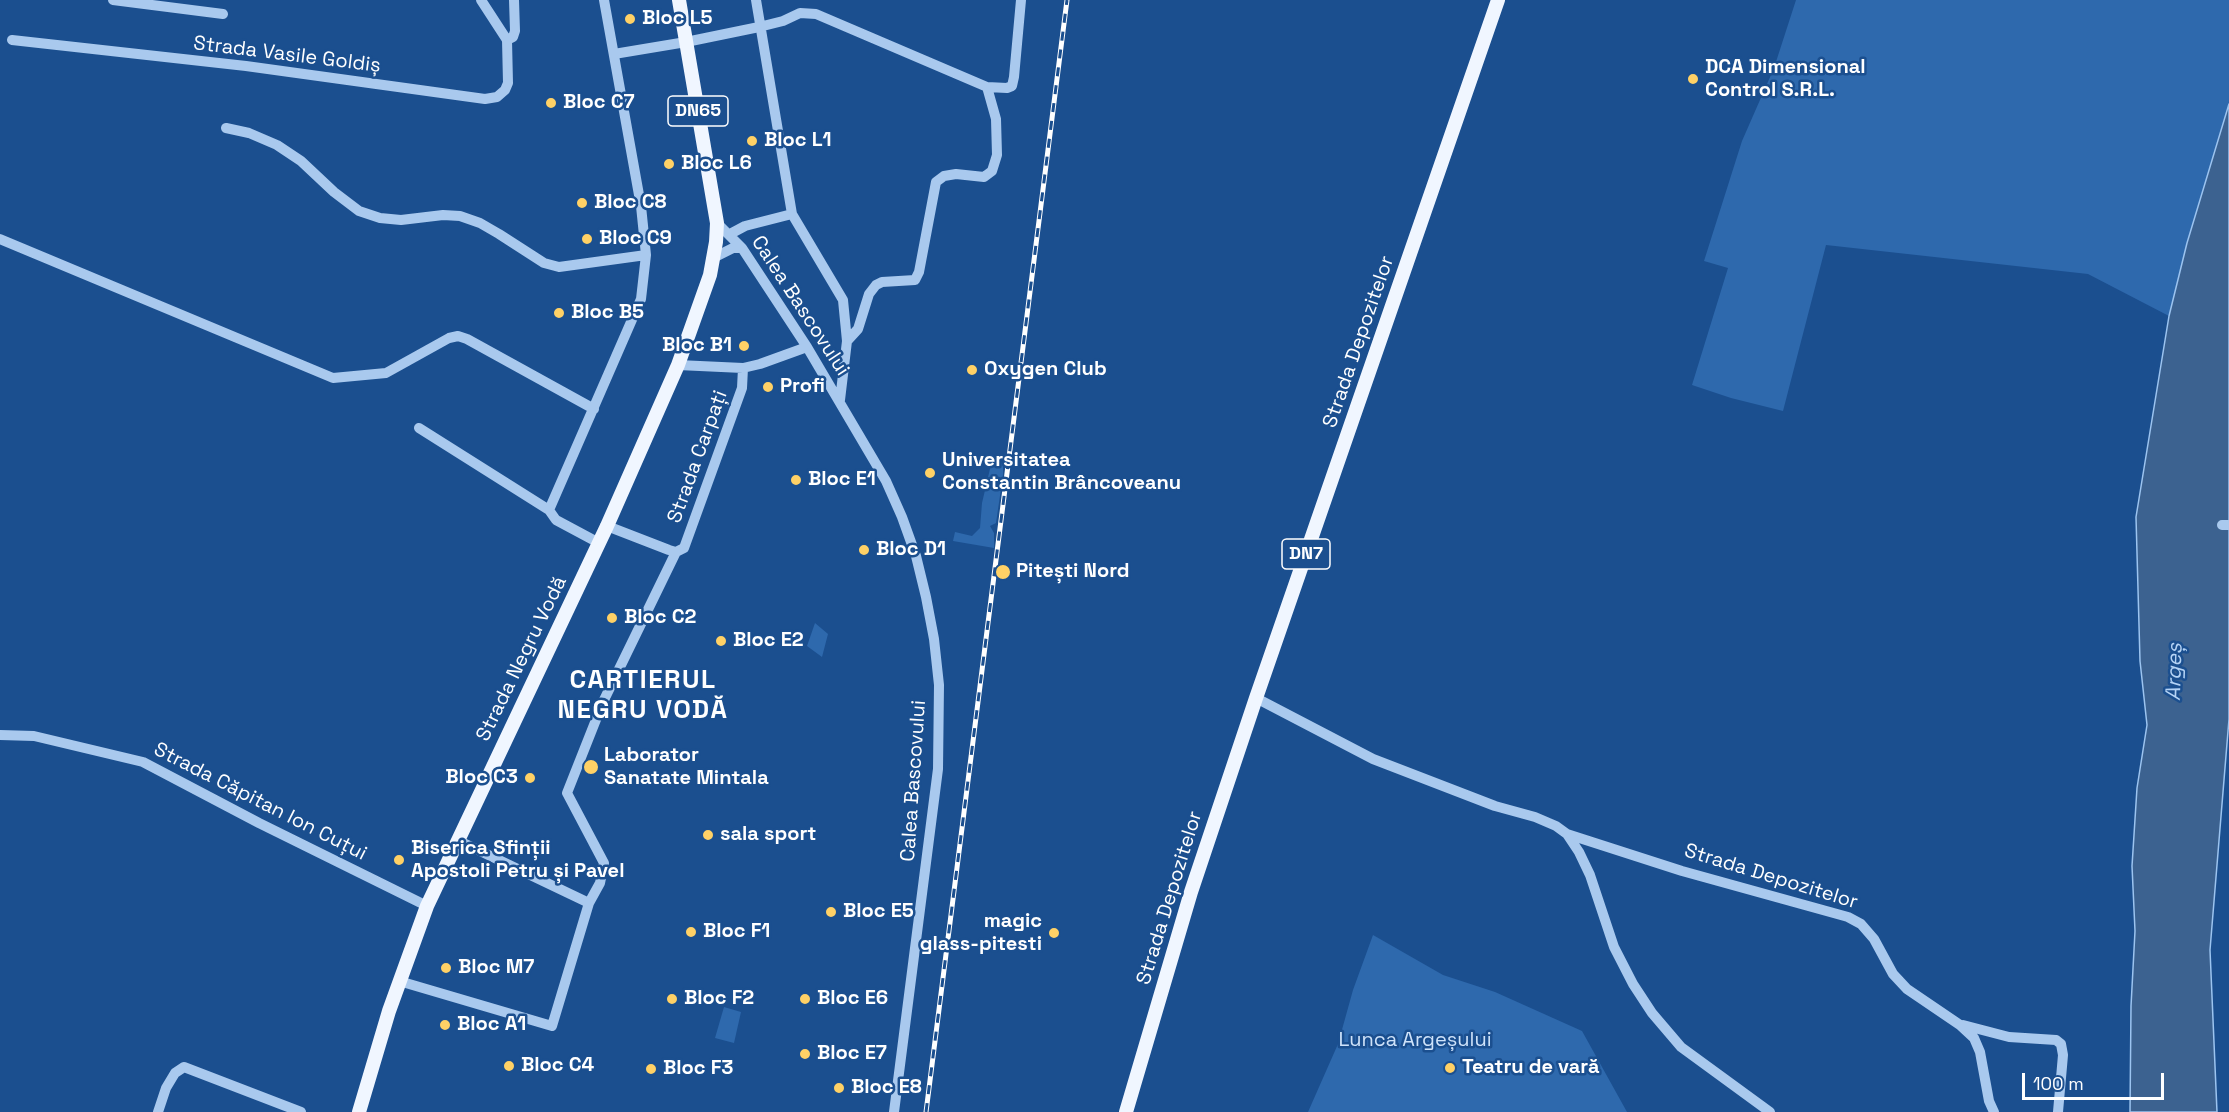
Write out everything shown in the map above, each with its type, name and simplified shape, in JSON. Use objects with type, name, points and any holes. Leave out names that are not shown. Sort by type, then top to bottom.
[{"type":"main road","name":"DN65","points":[[679,0],[717,223]]},
{"type":"main road","name":"Strada Depozitelor","points":[[1126,1112],[1191,892],[1498,0]]},
{"type":"main road","name":"Strada Negru Vodă","points":[[359,1112],[399,981],[427,906],[607,526],[678,365],[710,275],[717,223]]},
{"type":"street","points":[[113,0],[223,14]]},
{"type":"street","points":[[481,0],[507,40],[513,37],[515,31],[514,0]]},
{"type":"street","points":[[549,510],[550,502],[594,409],[641,299],[646,255],[646,238],[604,0]]},
{"type":"street","points":[[756,0],[792,214],[843,300],[847,341],[840,400]]},
{"type":"street","points":[[614,54],[759,27],[783,21],[800,13],[816,14],[987,87],[1006,88],[1012,86],[1022,0]]},
{"type":"street","name":"Strada Vasile Goldiș","points":[[12,40],[246,66],[485,99],[497,97],[505,90],[508,82],[507,40]]},
{"type":"street","points":[[847,341],[858,329],[869,294],[876,285],[882,282],[915,280],[919,272],[936,182],[944,176],[956,174],[984,177],[992,171],[997,155],[996,119],[987,87]]},
{"type":"street","points":[[226,128],[249,133],[277,145],[301,161],[334,192],[359,211],[380,218],[401,220],[443,215],[460,216],[480,223],[543,263],[559,267],[646,255]]},
{"type":"street","points":[[730,234],[745,226],[792,214]]},
{"type":"street","name":"Calea Bascovului","points":[[717,223],[742,248],[807,347],[886,481],[906,526],[926,597],[939,685],[938,769],[894,1112]]},
{"type":"street","points":[[0,239],[333,378],[386,373],[449,338],[458,336],[594,409]]},
{"type":"street","points":[[713,258],[733,248],[742,248]]},
{"type":"street","name":"Strada Carpați","points":[[678,365],[743,368],[807,347]]},
{"type":"street","name":"Strada Carpați","points":[[607,526],[676,552],[684,548],[742,388],[743,368]]},
{"type":"street","points":[[419,428],[549,510],[556,520],[599,543]]},
{"type":"street","points":[[399,981],[552,1026],[589,903],[600,883],[604,862],[567,792],[603,702],[676,552]]},
{"type":"street","name":"Strada Depozitelor","points":[[1256,698],[1373,759],[1495,806],[1535,817],[1556,826],[1567,834],[1682,871],[1848,917],[1861,924],[1874,939],[1893,974],[1907,989],[1960,1025]]},
{"type":"street","name":"Strada Căpitan Ion Cuțui","points":[[0,735],[34,736],[143,762],[259,823],[427,906]]},
{"type":"street","name":"Strada Depozitelor","points":[[1567,834],[1590,875],[1614,947],[1633,984],[1652,1013],[1681,1047],[1770,1112]]},
{"type":"street","points":[[457,840],[589,903]]},
{"type":"street","points":[[1960,1025],[1974,1038],[1980,1052],[1989,1101],[1994,1112]]},
{"type":"street","points":[[1960,1025],[2009,1037],[2056,1040],[2061,1044],[2063,1055],[2058,1112]]},
{"type":"street","points":[[158,1112],[166,1088],[175,1073],[184,1067],[301,1112]]},
{"type":"green space","points":[[1796,0],[2229,0],[2229,104],[2187,243],[2169,316],[2088,274],[1826,245],[1783,411],[1692,385],[1728,268],[1704,261],[1742,141],[1774,68]]},
{"type":"green space","points":[[993,456],[1003,463],[996,523],[990,526],[994,533],[994,548],[953,541],[955,532],[972,536],[980,528],[982,503]]},
{"type":"green space","points":[[815,623],[828,634],[822,657],[807,646]]},
{"type":"green space","name":"Lunca Argeșului","points":[[1373,935],[1443,975],[1495,992],[1582,1031],[1627,1112],[1308,1112],[1338,1044],[1353,990]]},
{"type":"green space","points":[[724,1007],[741,1012],[734,1043],[715,1038]]},
{"type":"water","name":"Argeș","points":[[2229,104],[2229,719],[2210,950],[2217,1112],[2130,1112],[2131,1006],[2135,931],[2132,866],[2137,788],[2147,725],[2140,661],[2136,517],[2169,316],[2187,243]]},
{"type":"railway","points":[[926,1112],[1067,0]]},
{"type":"place","name":"Bloc L5","points":[[630,19]]},
{"type":"place","name":"DCA Dimensional Control S.R.L.","points":[[1693,79]]},
{"type":"place","name":"Bloc C7","points":[[551,103]]},
{"type":"place","name":"Bloc L1","points":[[752,141]]},
{"type":"place","name":"Bloc L6","points":[[669,164]]},
{"type":"place","name":"Bloc C8","points":[[582,203]]},
{"type":"place","name":"Bloc C9","points":[[587,239]]},
{"type":"place","name":"Bloc B5","points":[[559,313]]},
{"type":"place","name":"Bloc B1","points":[[744,346]]},
{"type":"place","name":"Oxygen Club","points":[[972,370]]},
{"type":"place","name":"Profi","points":[[768,387]]},
{"type":"place","name":"Universitatea Constantin Brâncoveanu","points":[[930,473]]},
{"type":"place","name":"Bloc E1","points":[[796,480]]},
{"type":"place","name":"Bloc D1","points":[[864,550]]},
{"type":"place","name":"Pitești Nord","points":[[1003,572]]},
{"type":"place","name":"Bloc C2","points":[[612,618]]},
{"type":"place","name":"Bloc E2","points":[[721,641]]},
{"type":"place","name":"Laborator Sanatate Mintala","points":[[591,767]]},
{"type":"place","name":"Bloc C3","points":[[530,778]]},
{"type":"place","name":"sala sport","points":[[708,835]]},
{"type":"place","name":"Biserica Sfinții Apostoli Petru și Pavel","points":[[399,860]]},
{"type":"place","name":"Bloc E5","points":[[831,912]]},
{"type":"place","name":"Bloc F1","points":[[691,932]]},
{"type":"place","name":"magic glass-pitesti","points":[[1054,933]]},
{"type":"place","name":"Bloc M7","points":[[446,968]]},
{"type":"place","name":"Bloc F2","points":[[672,999]]},
{"type":"place","name":"Bloc E6","points":[[805,999]]},
{"type":"place","name":"Bloc A1","points":[[445,1025]]},
{"type":"place","name":"Bloc E7","points":[[805,1054]]},
{"type":"place","name":"Bloc C4","points":[[509,1066]]},
{"type":"place","name":"Teatru de vară","points":[[1450,1068]]},
{"type":"place","name":"Bloc F3","points":[[651,1069]]},
{"type":"place","name":"Bloc E8","points":[[839,1088]]},
{"type":"district","name":"CARTIERUL NEGRU VODĂ","points":[[643,696]]}]
